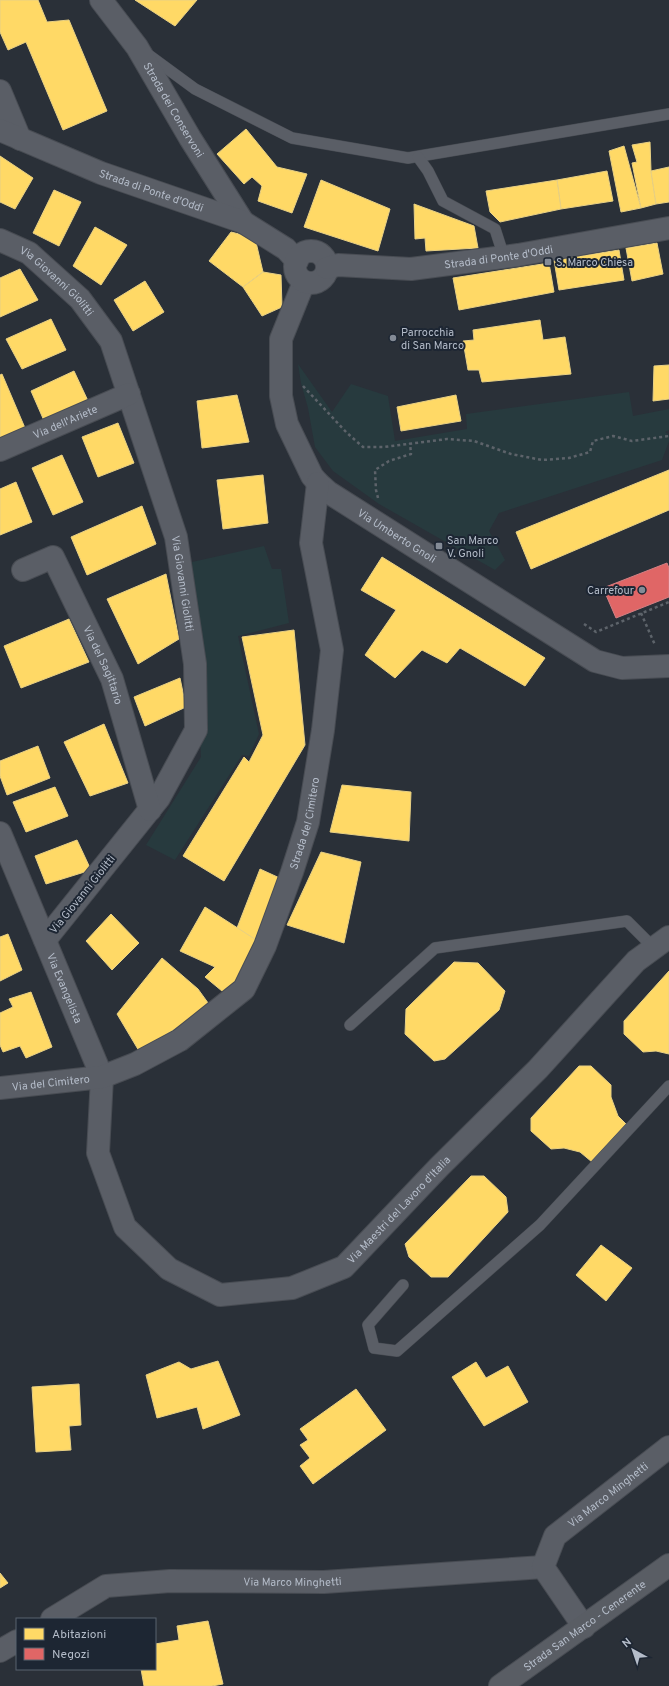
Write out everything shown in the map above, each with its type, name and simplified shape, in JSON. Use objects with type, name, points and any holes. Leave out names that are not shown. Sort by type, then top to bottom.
[{"type":"main road","name":"Strada San Marco - Cenerente","points":[[500,1686],[669,1565]]},
{"type":"street","name":"Strada dei Conservoni","points":[[101,0],[137,47],[190,138],[243,222]]},
{"type":"street","points":[[0,91],[20,139]]},
{"type":"street","name":"Strada di Ponte d'Oddi","points":[[0,130],[101,173],[243,222],[286,249],[297,260]]},
{"type":"street","name":"Strada di Ponte d'Oddi","points":[[327,268],[338,265],[412,270],[504,257],[669,228]]},
{"type":"street","name":"Via Giovanni Giolitti","points":[[0,240],[29,253],[80,299],[111,341],[130,394],[176,538],[195,664],[196,730],[159,798],[45,940]]},
{"type":"street","points":[[306,252],[312,252],[323,257],[327,268],[321,279],[310,283],[304,282],[296,273],[297,260],[306,252]]},
{"type":"street","name":"Via Umberto Gnoli","points":[[304,282],[281,339],[281,396],[287,424],[312,476],[318,483],[328,492],[595,661],[622,668],[669,666]]},
{"type":"street","name":"Via dell'Ariete","points":[[0,450],[130,394]]},
{"type":"street","name":"Strada del Cimitero","points":[[102,1077],[135,1064],[180,1040],[244,989],[265,946],[292,872],[308,822],[323,730],[332,650],[311,543],[318,483]]},
{"type":"street","name":"Via del Sagittario","points":[[23,570],[53,557],[112,679],[150,810]]},
{"type":"street","name":"Via Evangelista","points":[[0,833],[102,1077]]},
{"type":"street","name":"Via Maestri del Lavoro d'Italia","points":[[102,1077],[98,1153],[125,1227],[169,1269],[220,1295],[292,1288],[344,1266],[439,1167],[538,1069],[636,961],[662,942]]},
{"type":"street","name":"Via del Cimitero","points":[[0,1088],[102,1077]]},
{"type":"street","name":"Via Marco Minghetti","points":[[54,1618],[106,1586],[170,1581],[324,1582],[542,1567],[555,1536],[669,1447]]},
{"type":"street","points":[[542,1567],[584,1627]]},
{"type":"street","points":[[0,1651],[16,1642]]},
{"type":"lane","points":[[137,47],[195,89],[292,138],[408,158],[669,114]]},
{"type":"lane","points":[[418,156],[428,171],[443,201],[495,229],[504,257]]},
{"type":"lane","points":[[350,1025],[435,948],[627,921],[662,942]]},
{"type":"lane","points":[[403,1285],[368,1326],[374,1348],[397,1351],[540,1225],[669,1086]]},
{"type":"path","points":[[281,368],[301,383],[347,433],[363,447],[447,439],[474,441],[511,454],[542,460],[569,458],[590,452],[593,441],[613,436],[632,442],[669,436]]},
{"type":"path","points":[[380,504],[376,490],[375,470],[389,461],[412,454],[410,443]]},
{"type":"path","points":[[584,624],[596,632],[669,602]]},
{"type":"path","points":[[641,613],[656,647]]},
{"type":"green space","points":[[298,364],[332,412],[351,384],[388,396],[395,441],[467,429],[466,414],[629,392],[633,416],[669,409],[669,430],[665,432],[669,435],[669,441],[662,460],[499,513],[489,531],[505,560],[495,570],[379,504],[333,471],[315,447]]},
{"type":"green space","points":[[264,546],[272,569],[281,569],[289,623],[238,636],[259,734],[249,756],[242,755],[175,860],[146,845],[201,757],[192,562]]},
{"type":"building: Abitazioni","points":[[0,0],[38,0],[47,22],[69,20],[107,111],[63,130],[26,42],[8,50],[0,32]]},
{"type":"building: Abitazioni","points":[[135,0],[197,0],[175,26]]},
{"type":"building: Abitazioni","points":[[246,129],[277,167],[307,174],[292,213],[258,201],[262,186],[252,177],[244,184],[217,154]]},
{"type":"building: Abitazioni","points":[[650,142],[651,171],[656,204],[641,208],[632,163],[637,162],[632,145]]},
{"type":"building: Abitazioni","points":[[624,146],[641,208],[621,212],[609,151]]},
{"type":"building: Abitazioni","points":[[0,156],[33,178],[15,209],[0,202]]},
{"type":"building: Abitazioni","points":[[669,167],[669,202],[656,204],[651,171]]},
{"type":"building: Abitazioni","points":[[607,171],[613,201],[561,209],[557,180]]},
{"type":"building: Abitazioni","points":[[321,180],[390,209],[378,251],[304,227]]},
{"type":"building: Abitazioni","points":[[557,180],[561,209],[500,222],[490,212],[486,191]]},
{"type":"building: Abitazioni","points":[[54,190],[81,202],[59,246],[33,233]]},
{"type":"building: Abitazioni","points":[[414,204],[474,226],[478,248],[426,251],[425,238],[415,239]]},
{"type":"building: Abitazioni","points":[[95,227],[127,245],[101,285],[73,266]]},
{"type":"building: Abitazioni","points":[[231,232],[255,238],[263,272],[243,287],[209,261]]},
{"type":"building: Abitazioni","points":[[657,243],[663,274],[632,281],[626,248]]},
{"type":"building: Abitazioni","points":[[619,250],[624,280],[559,290],[554,260]]},
{"type":"building: Abitazioni","points":[[549,263],[554,292],[459,310],[453,278]]},
{"type":"building: Abitazioni","points":[[20,269],[38,300],[0,317],[0,278]]},
{"type":"building: Abitazioni","points":[[263,272],[281,275],[282,307],[262,316],[243,287]]},
{"type":"building: Abitazioni","points":[[145,281],[164,312],[133,331],[114,300]]},
{"type":"building: Abitazioni","points":[[51,319],[66,350],[22,369],[6,339]]},
{"type":"building: Abitazioni","points":[[540,320],[543,340],[565,337],[571,374],[482,382],[479,370],[468,370],[463,341],[474,340],[473,330]]},
{"type":"building: Abitazioni","points":[[669,365],[669,399],[653,401],[654,366]]},
{"type":"building: Abitazioni","points":[[74,371],[89,403],[45,423],[31,391]]},
{"type":"building: Abitazioni","points":[[2,374],[28,435],[0,446],[0,375]]},
{"type":"building: Abitazioni","points":[[237,395],[249,442],[202,448],[197,401]]},
{"type":"building: Abitazioni","points":[[456,395],[461,421],[401,431],[397,407]]},
{"type":"building: Abitazioni","points":[[118,423],[134,463],[98,477],[82,437]]},
{"type":"building: Abitazioni","points":[[62,455],[83,502],[53,515],[32,468]]},
{"type":"building: Abitazioni","points":[[669,470],[669,510],[531,569],[516,532]]},
{"type":"building: Abitazioni","points":[[263,475],[268,523],[223,529],[217,480]]},
{"type":"building: Abitazioni","points":[[16,482],[32,522],[0,535],[0,489]]},
{"type":"building: Abitazioni","points":[[142,506],[156,544],[87,575],[71,537]]},
{"type":"building: Abitazioni","points":[[382,557],[545,658],[525,686],[460,648],[447,663],[422,650],[395,678],[365,655],[396,610],[361,590]]},
{"type":"building: Abitazioni","points":[[166,574],[179,639],[138,664],[107,599]]},
{"type":"building: Abitazioni","points":[[69,619],[89,662],[21,688],[4,646]]},
{"type":"building: Abitazioni","points":[[294,630],[305,745],[224,881],[183,856],[244,757],[249,762],[263,735],[242,637]]},
{"type":"building: Abitazioni","points":[[180,678],[186,707],[145,726],[134,697]]},
{"type":"building: Abitazioni","points":[[104,724],[128,783],[90,796],[64,742]]},
{"type":"building: Abitazioni","points":[[38,746],[50,778],[7,795],[0,776],[0,761]]},
{"type":"building: Abitazioni","points":[[342,785],[411,792],[409,841],[330,832]]},
{"type":"building: Abitazioni","points":[[55,787],[68,816],[26,832],[13,802]]},
{"type":"building: Abitazioni","points":[[77,840],[91,870],[46,884],[35,856]]},
{"type":"building: Abitazioni","points":[[321,852],[361,862],[344,943],[287,925]]},
{"type":"building: Abitazioni","points":[[260,869],[284,880],[255,940],[237,928]]},
{"type":"building: Abitazioni","points":[[205,907],[261,943],[228,996],[205,977],[215,967],[180,951]]},
{"type":"building: Abitazioni","points":[[111,914],[139,943],[112,970],[86,941]]},
{"type":"building: Abitazioni","points":[[8,934],[22,970],[0,981],[0,937]]},
{"type":"building: Abitazioni","points":[[162,958],[198,989],[211,1007],[139,1051],[117,1014]]},
{"type":"building: Abitazioni","points":[[454,962],[478,963],[505,991],[499,1010],[445,1059],[434,1061],[405,1034],[406,1009]]},
{"type":"building: Abitazioni","points":[[669,971],[669,1054],[656,1051],[643,1052],[624,1034],[624,1021]]},
{"type":"building: Abitazioni","points":[[31,992],[52,1047],[26,1058],[20,1046],[3,1052],[0,1045],[0,1013],[13,1007],[9,999]]},
{"type":"building: Abitazioni","points":[[579,1066],[591,1066],[611,1085],[611,1097],[618,1116],[626,1124],[592,1162],[580,1152],[564,1148],[551,1149],[531,1131],[531,1118]]},
{"type":"building: Abitazioni","points":[[471,1176],[484,1176],[506,1197],[508,1212],[448,1277],[431,1277],[409,1257],[405,1244]]},
{"type":"building: Abitazioni","points":[[601,1245],[632,1268],[606,1301],[576,1275]]},
{"type":"building: Abitazioni","points":[[218,1361],[240,1415],[203,1429],[197,1407],[157,1418],[146,1375],[179,1362],[191,1369]]},
{"type":"building: Abitazioni","points":[[476,1362],[486,1378],[508,1366],[528,1402],[484,1426],[452,1377]]},
{"type":"building: Abitazioni","points":[[79,1384],[81,1425],[69,1426],[71,1450],[36,1452],[32,1387]]},
{"type":"building: Abitazioni","points":[[356,1389],[386,1430],[313,1484],[300,1466],[310,1458],[300,1445],[308,1440],[300,1429]]},
{"type":"building: Abitazioni","points":[[0,1573],[8,1583],[0,1588]]},
{"type":"building: Abitazioni","points":[[208,1621],[223,1684],[212,1686],[144,1686],[141,1670],[156,1670],[156,1644],[179,1640],[177,1626]]},
{"type":"building: Negozi","points":[[667,563],[669,568],[669,597],[616,618],[603,588]]},
{"type":"place","name":"S. Marco Chiesa","points":[[548,262]]},
{"type":"place","name":"Parrocchia di San Marco","points":[[393,338]]},
{"type":"place","name":"San Marco V. Gnoli","points":[[439,546]]},
{"type":"place","name":"Carrefour","points":[[642,590]]}]
